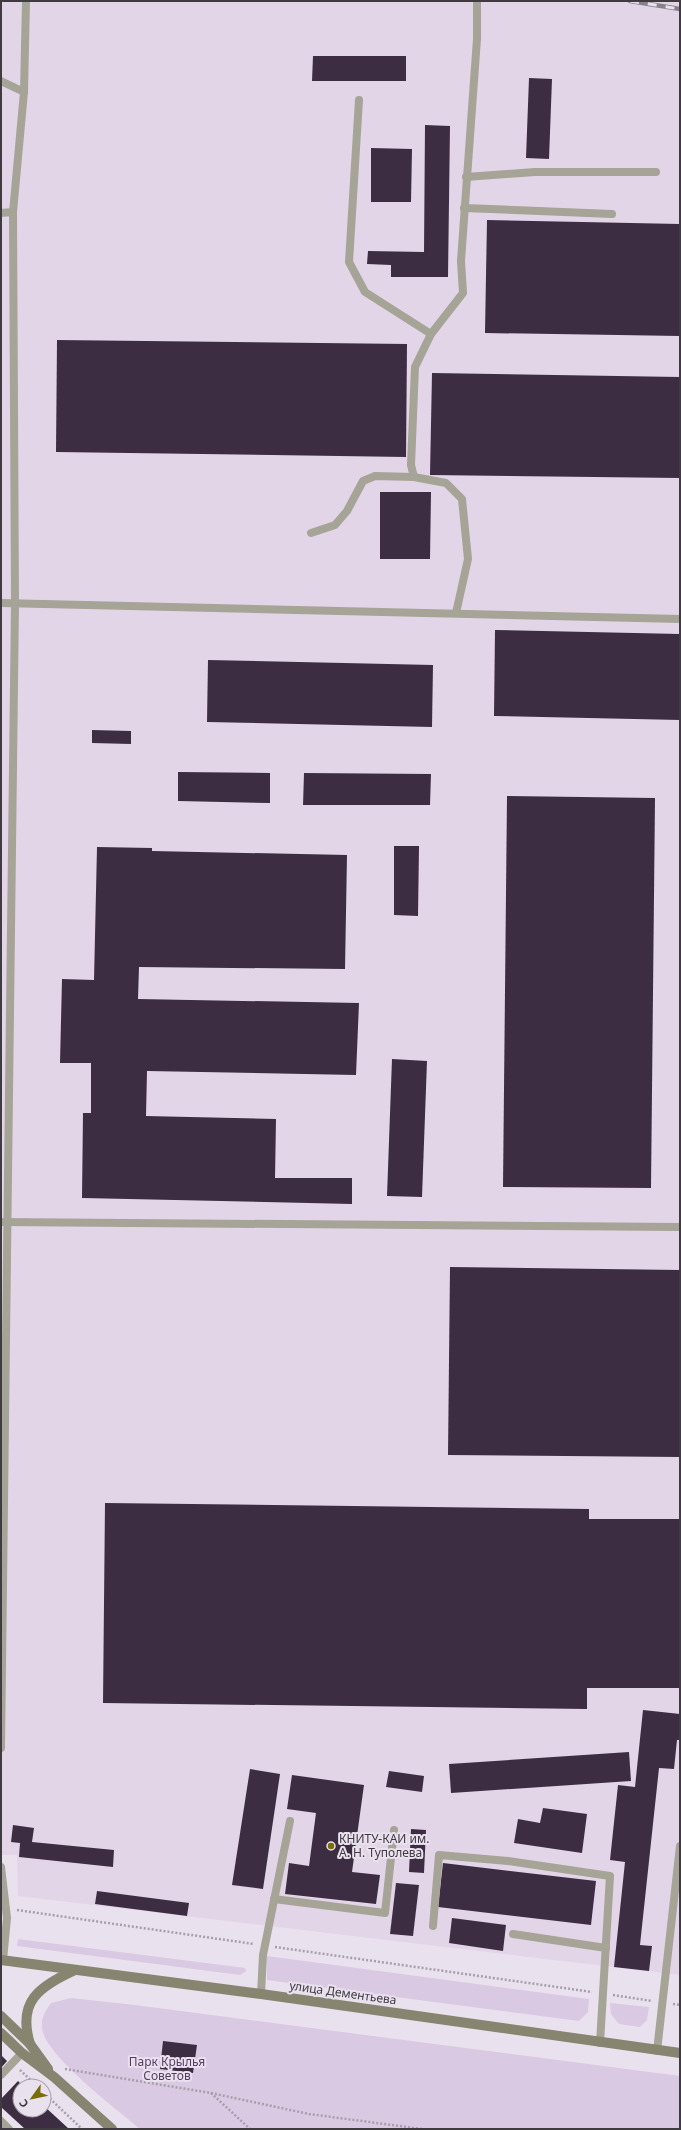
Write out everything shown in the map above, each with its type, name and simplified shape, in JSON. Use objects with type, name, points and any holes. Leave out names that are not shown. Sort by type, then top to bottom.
[{"type":"main road","name":"улица Дементьева","points":[[2,1962],[260,1994],[600,2043],[680,2053]]},
{"type":"main road","points":[[30,2044],[26,2029],[26,2020],[28,2007],[33,1998],[46,1985],[75,1970]]},
{"type":"main road","points":[[1,2016],[30,2044],[54,2077]]},
{"type":"main road","points":[[1,2033],[22,2053],[54,2077],[112,2129]]},
{"type":"lane","points":[[1,1748],[4,1222],[15,603],[12,212],[24,92],[26,1]]},
{"type":"lane","points":[[414,477],[410,466],[415,367],[431,334],[463,293],[461,261],[477,39],[477,1]]},
{"type":"lane","points":[[1,81],[24,92]]},
{"type":"lane","points":[[359,100],[350,262],[365,292],[431,334]]},
{"type":"lane","points":[[466,177],[535,172],[656,172]]},
{"type":"lane","points":[[464,208],[612,214]]},
{"type":"lane","points":[[1,213],[12,212]]},
{"type":"lane","points":[[311,533],[335,525],[347,511],[363,480],[375,476],[414,477],[446,483],[462,499],[468,559],[456,614]]},
{"type":"lane","points":[[1,603],[680,618]]},
{"type":"lane","points":[[4,1222],[680,1227]]},
{"type":"lane","points":[[260,1994],[265,1946],[290,1821]]},
{"type":"lane","points":[[274,1899],[385,1913],[394,1830]]},
{"type":"lane","points":[[657,2051],[680,1846]]},
{"type":"lane","points":[[433,1926],[439,1854],[508,1861],[610,1876],[600,2043]]},
{"type":"lane","points":[[1,1867],[6,1918],[2,1962]]},
{"type":"lane","points":[[514,1934],[606,1948]]},
{"type":"lane","points":[[1,2075],[22,2053]]},
{"type":"lane","points":[[1,2121],[9,2129]]},
{"type":"path","points":[[5,1909],[680,2005]]},
{"type":"path","points":[[62,2069],[210,2093],[309,2114],[422,2129]]},
{"type":"path","points":[[210,2093],[250,2129]]},
{"type":"path","points":[[52,2100],[82,2129]]},
{"type":"shaded area","points":[[1,1],[680,1],[680,1975],[18,1896],[17,1855],[1,1855]]},
{"type":"green space","points":[[18,1939],[245,1968],[246,1971],[240,1975],[17,1946]]},
{"type":"green space","points":[[267,1956],[589,1999],[588,2012],[579,2021],[267,1980]]},
{"type":"green space","name":"Парк Крылья Советов","points":[[71,1998],[680,2076],[680,2129],[140,2129],[84,2082],[55,2053],[46,2040],[42,2024],[47,2009],[51,2003]]},
{"type":"green space","points":[[610,2003],[649,2007],[647,2020],[640,2027],[619,2024],[611,2014]]},
{"type":"building","points":[[313,56],[406,56],[406,81],[312,81]]},
{"type":"building","points":[[529,78],[552,79],[549,159],[526,158]]},
{"type":"building","points":[[425,125],[450,126],[448,277],[391,277],[391,265],[367,264],[368,251],[424,252]]},
{"type":"building","points":[[371,148],[412,149],[411,202],[371,202]]},
{"type":"building","points":[[487,220],[680,224],[680,336],[485,333]]},
{"type":"building","points":[[57,340],[407,344],[406,457],[56,452]]},
{"type":"building","points":[[432,373],[680,377],[680,478],[430,475]]},
{"type":"building","points":[[380,492],[431,492],[430,559],[380,559]]},
{"type":"building","points":[[495,630],[680,634],[680,720],[494,716]]},
{"type":"building","points":[[208,660],[433,665],[432,727],[207,722]]},
{"type":"building","points":[[92,730],[131,731],[131,744],[92,743]]},
{"type":"building","points":[[178,772],[270,773],[270,803],[178,801]]},
{"type":"building","points":[[304,773],[431,774],[430,805],[303,805]]},
{"type":"building","points":[[507,796],[655,798],[651,1188],[503,1187]]},
{"type":"building","points":[[394,846],[419,846],[418,916],[394,915]]},
{"type":"building","points":[[97,847],[152,848],[152,851],[347,855],[345,969],[139,967],[138,999],[359,1003],[356,1075],[147,1071],[146,1116],[276,1119],[275,1178],[352,1178],[352,1204],[82,1198],[83,1113],[91,1113],[91,1063],[60,1063],[62,979],[94,980]]},
{"type":"building","points":[[392,1059],[427,1061],[422,1197],[387,1196]]},
{"type":"building","points":[[450,1267],[680,1270],[680,1457],[448,1455]]},
{"type":"building","points":[[105,1503],[589,1509],[589,1519],[680,1519],[680,1688],[587,1688],[587,1709],[103,1703]]},
{"type":"building","points":[[643,1710],[680,1714],[680,1740],[677,1740],[674,1769],[659,1768],[640,1945],[652,1946],[649,1971],[614,1967],[625,1862],[610,1860],[618,1785],[635,1787]]},
{"type":"building","points":[[629,1752],[631,1781],[451,1793],[449,1764]]},
{"type":"building","points":[[250,1769],[280,1774],[263,1889],[232,1885]]},
{"type":"building","points":[[389,1771],[424,1776],[422,1792],[386,1787]]},
{"type":"building","points":[[292,1775],[364,1785],[352,1872],[380,1875],[376,1904],[285,1894],[289,1863],[309,1866],[316,1813],[287,1809]]},
{"type":"building","points":[[543,1808],[587,1814],[582,1853],[514,1843],[518,1819],[540,1823]]},
{"type":"building","points":[[13,1825],[34,1828],[32,1842],[114,1850],[113,1867],[19,1857],[20,1843],[11,1842]]},
{"type":"building","points":[[411,1829],[426,1830],[424,1873],[409,1872]]},
{"type":"building","points":[[443,1863],[596,1881],[591,1925],[438,1907]]},
{"type":"building","points":[[396,1883],[419,1885],[413,1936],[390,1934]]},
{"type":"building","points":[[97,1891],[189,1903],[187,1916],[95,1904]]},
{"type":"building","points":[[452,1918],[506,1925],[503,1951],[449,1943]]},
{"type":"building","points":[[163,2041],[197,2045],[193,2073],[160,2069]]},
{"type":"building","points":[[1,2055],[7,2061],[1,2068]]},
{"type":"building","points":[[12,2087],[12,2117],[1,2107],[1,2099]]},
{"type":"building","points":[[52,2113],[69,2129],[25,2129],[13,2118],[52,2118]]},
{"type":"railway","points":[[630,1],[680,9]]},
{"type":"place","name":"КНИТУ-КАИ им. А. Н. Туполева","points":[[331,1846]]}]
